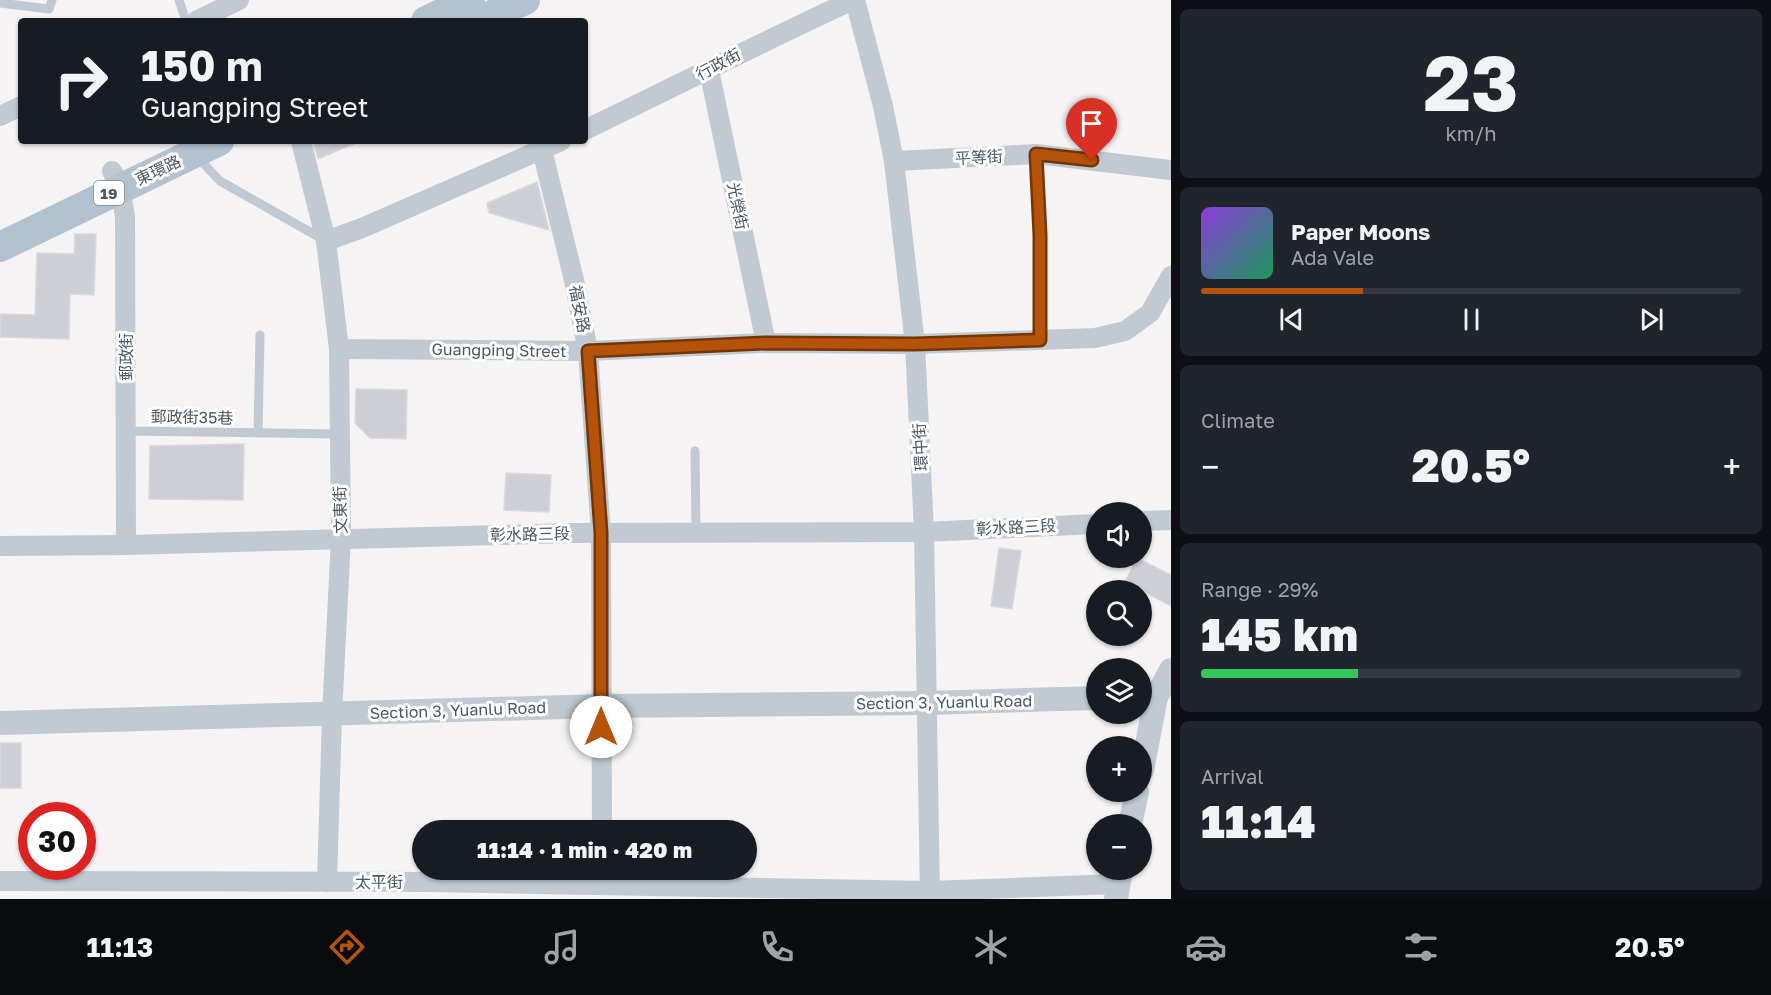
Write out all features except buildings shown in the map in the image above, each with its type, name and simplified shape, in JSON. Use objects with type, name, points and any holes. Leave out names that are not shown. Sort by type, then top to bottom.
[{"type":"main road","points":[[432,18],[470,0]]},
{"type":"main road","points":[[486,18],[525,0]]},
{"type":"main road","name":"東環路","points":[[0,226],[196,145]]},
{"type":"main road","name":"東環路","points":[[0,247],[116,179]]},
{"type":"street","points":[[202,18],[238,0]]},
{"type":"street","name":"行政街","points":[[588,128],[709,70],[748,48],[854,0]]},
{"type":"street","name":"環中街","points":[[854,0],[883,106],[894,161],[915,344],[924,532],[930,895]]},
{"type":"street","name":"光榮街","points":[[709,70],[766,343]]},
{"type":"street","points":[[0,116],[18,107]]},
{"type":"street","name":"文東街","points":[[302,144],[326,241],[339,349],[341,538],[327,882]]},
{"type":"street","points":[[326,241],[362,228],[555,144]]},
{"type":"street","name":"福安路","points":[[542,150],[574,280],[588,351],[601,533],[602,820]]},
{"type":"street","name":"平等街","points":[[894,161],[1036,154],[1171,170]]},
{"type":"street","name":"郵政街","points":[[116,179],[125,217],[126,545]]},
{"type":"street","name":"Guangping Street","points":[[339,349],[588,351],[766,343],[915,344],[1095,338],[1125,331],[1150,313],[1168,289]]},
{"type":"street","points":[[1152,521],[1171,520]]},
{"type":"street","name":"彰水路三段","points":[[0,546],[601,533],[924,532],[1086,524]]},
{"type":"street","points":[[1149,736],[1156,697],[1171,670]]},
{"type":"street","name":"Section 3, Yuanlu Road","points":[[0,723],[601,706],[1086,699]]},
{"type":"street","name":"太平街","points":[[0,881],[115,890],[272,890],[327,882],[429,890],[603,885],[769,894],[930,895],[1118,884]]},
{"type":"lane","points":[[0,3],[49,9],[52,0]]},
{"type":"lane","points":[[179,0],[185,18]]},
{"type":"lane","points":[[196,145],[220,181],[326,241]]},
{"type":"lane","points":[[1036,154],[1040,235],[1040,340]]},
{"type":"lane","points":[[258,433],[260,335]]},
{"type":"lane","name":"郵政街35巷","points":[[126,431],[339,434]]},
{"type":"lane","points":[[695,451],[696,532]]},
{"type":"route","points":[[601,727],[601,533],[588,351],[766,343],[915,344],[1040,340],[1040,235],[1036,154],[1092,160]]}]
